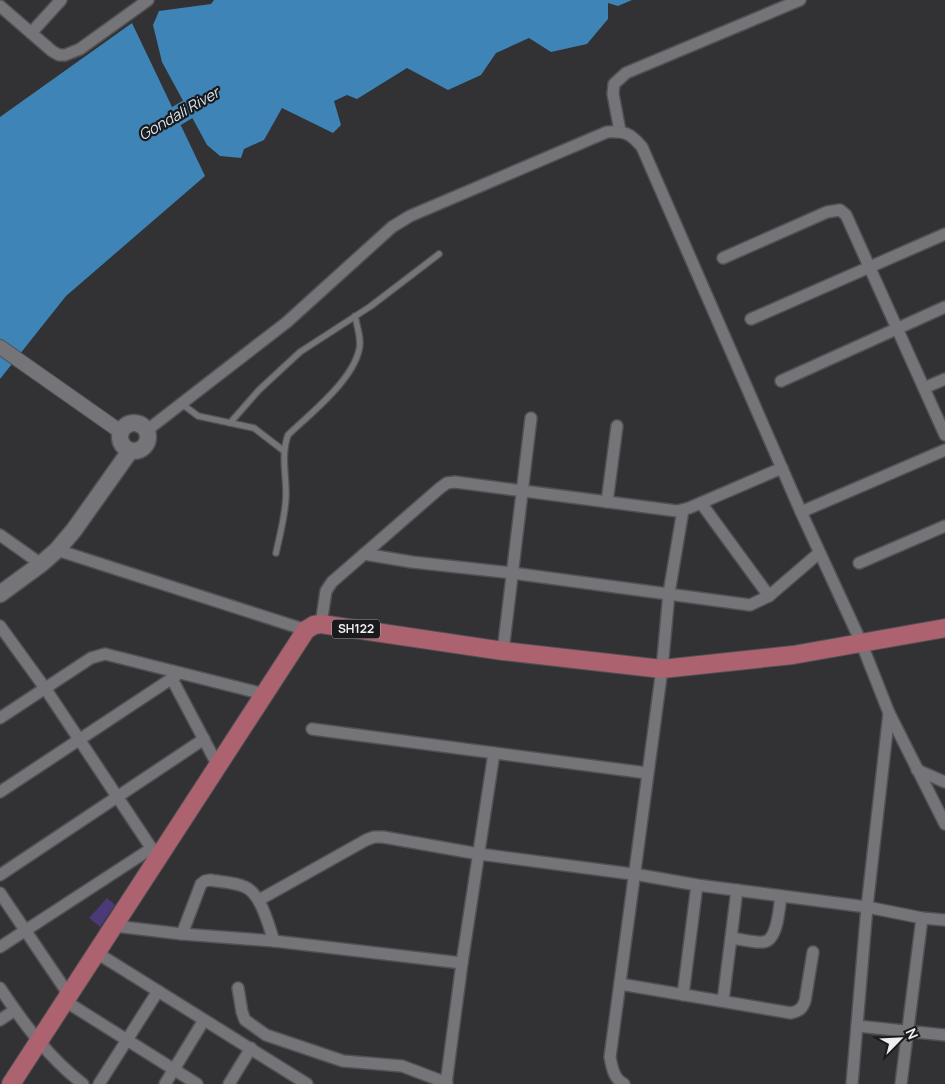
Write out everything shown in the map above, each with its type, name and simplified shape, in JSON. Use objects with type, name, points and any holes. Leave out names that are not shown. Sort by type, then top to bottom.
[{"type":"main road","points":[[136,424],[144,428],[148,440],[140,450],[130,451],[120,441],[121,432],[127,425],[136,424]]},
{"type":"main road","points":[[0,594],[57,550],[74,530],[130,451]]},
{"type":"main road","points":[[11,1084],[115,926],[155,853],[218,766],[264,694],[313,627]]},
{"type":"main road","name":"SH122","points":[[313,627],[662,670],[793,655],[945,628]]},
{"type":"street","points":[[31,32],[61,0]]},
{"type":"street","points":[[0,6],[52,51],[59,55],[65,55],[80,48],[148,0]]},
{"type":"street","points":[[620,131],[613,94],[614,84],[626,73],[800,0]]},
{"type":"street","points":[[146,431],[301,310],[392,227],[410,216],[607,132],[620,131],[633,137],[642,147],[801,512],[861,642],[889,713],[945,824]]},
{"type":"street","points":[[723,258],[827,212],[840,210],[846,214],[945,435]]},
{"type":"street","points":[[751,319],[945,234]]},
{"type":"street","points":[[781,381],[945,307]]},
{"type":"street","points":[[0,347],[121,432]]},
{"type":"street","points":[[924,388],[945,379]]},
{"type":"street","points":[[503,651],[531,418]]},
{"type":"street","points":[[607,502],[617,426]]},
{"type":"street","points":[[801,512],[945,450]]},
{"type":"street","points":[[57,550],[313,627],[326,591],[332,582],[447,483],[455,482],[683,510],[782,468]]},
{"type":"street","points":[[701,503],[769,596]]},
{"type":"street","points":[[624,1084],[620,1082],[613,1072],[610,1057],[662,670],[669,593],[683,510]]},
{"type":"street","points":[[859,562],[945,526]]},
{"type":"street","points":[[0,535],[41,564]]},
{"type":"street","points":[[364,554],[412,562],[669,593],[750,606],[769,596],[819,552]]},
{"type":"street","points":[[0,626],[45,688],[155,853],[0,946]]},
{"type":"street","points":[[0,718],[99,654],[105,654],[176,676],[264,694]]},
{"type":"street","points":[[0,792],[176,676]]},
{"type":"street","points":[[176,676],[218,766]]},
{"type":"street","points":[[852,1084],[867,907],[889,713]]},
{"type":"street","points":[[312,729],[647,773]]},
{"type":"street","points":[[0,875],[204,739]]},
{"type":"street","points":[[238,988],[245,1020],[266,1035],[343,1061],[402,1066],[446,1084],[462,963],[494,753]]},
{"type":"street","points":[[917,770],[945,782]]},
{"type":"street","points":[[259,900],[374,837],[383,837],[479,854],[634,874],[697,885],[867,907],[922,918],[945,920]]},
{"type":"street","points":[[182,934],[201,884],[210,880],[245,886],[250,890],[259,900],[274,941]]},
{"type":"street","points":[[683,995],[697,885]]},
{"type":"street","points":[[723,1001],[738,890]]},
{"type":"street","points":[[0,892],[67,998],[127,1040],[198,1084]]},
{"type":"street","points":[[731,938],[763,942],[770,940],[774,934],[781,896]]},
{"type":"street","points":[[901,1084],[922,918]]},
{"type":"street","points":[[115,926],[182,934],[274,941],[462,963]]},
{"type":"street","points":[[620,984],[791,1013],[797,1012],[802,1008],[805,1001],[813,952]]},
{"type":"street","points":[[97,953],[251,1048],[293,1080],[307,1084]]},
{"type":"street","points":[[0,988],[38,1041],[66,1071],[83,1084]]},
{"type":"street","points":[[99,1084],[158,991]]},
{"type":"street","points":[[0,1020],[15,1010]]},
{"type":"street","points":[[165,1084],[204,1020]]},
{"type":"street","points":[[857,1026],[945,1035]]},
{"type":"street","points":[[229,1084],[251,1048]]},
{"type":"lane","points":[[230,423],[259,390],[300,352],[371,306],[439,254]]},
{"type":"lane","points":[[276,553],[286,496],[284,451],[288,435],[351,371],[359,350],[360,341],[355,316]]},
{"type":"lane","points":[[182,404],[198,416],[254,428],[284,451]]},
{"type":"water","points":[[214,0],[632,0],[618,6],[608,3],[608,19],[587,44],[551,52],[529,38],[496,53],[481,75],[448,90],[407,68],[357,99],[347,95],[334,101],[341,125],[333,133],[282,108],[264,140],[244,149],[241,158],[220,156],[207,145],[162,62],[153,25],[159,11],[211,4]]},
{"type":"water","points":[[132,23],[205,176],[66,296],[0,379],[0,117]]},
{"type":"building","points":[[107,898],[115,905],[100,927],[89,918]]},
{"type":"waterway","name":"Gondali River","points":[[153,130],[210,96]]}]
